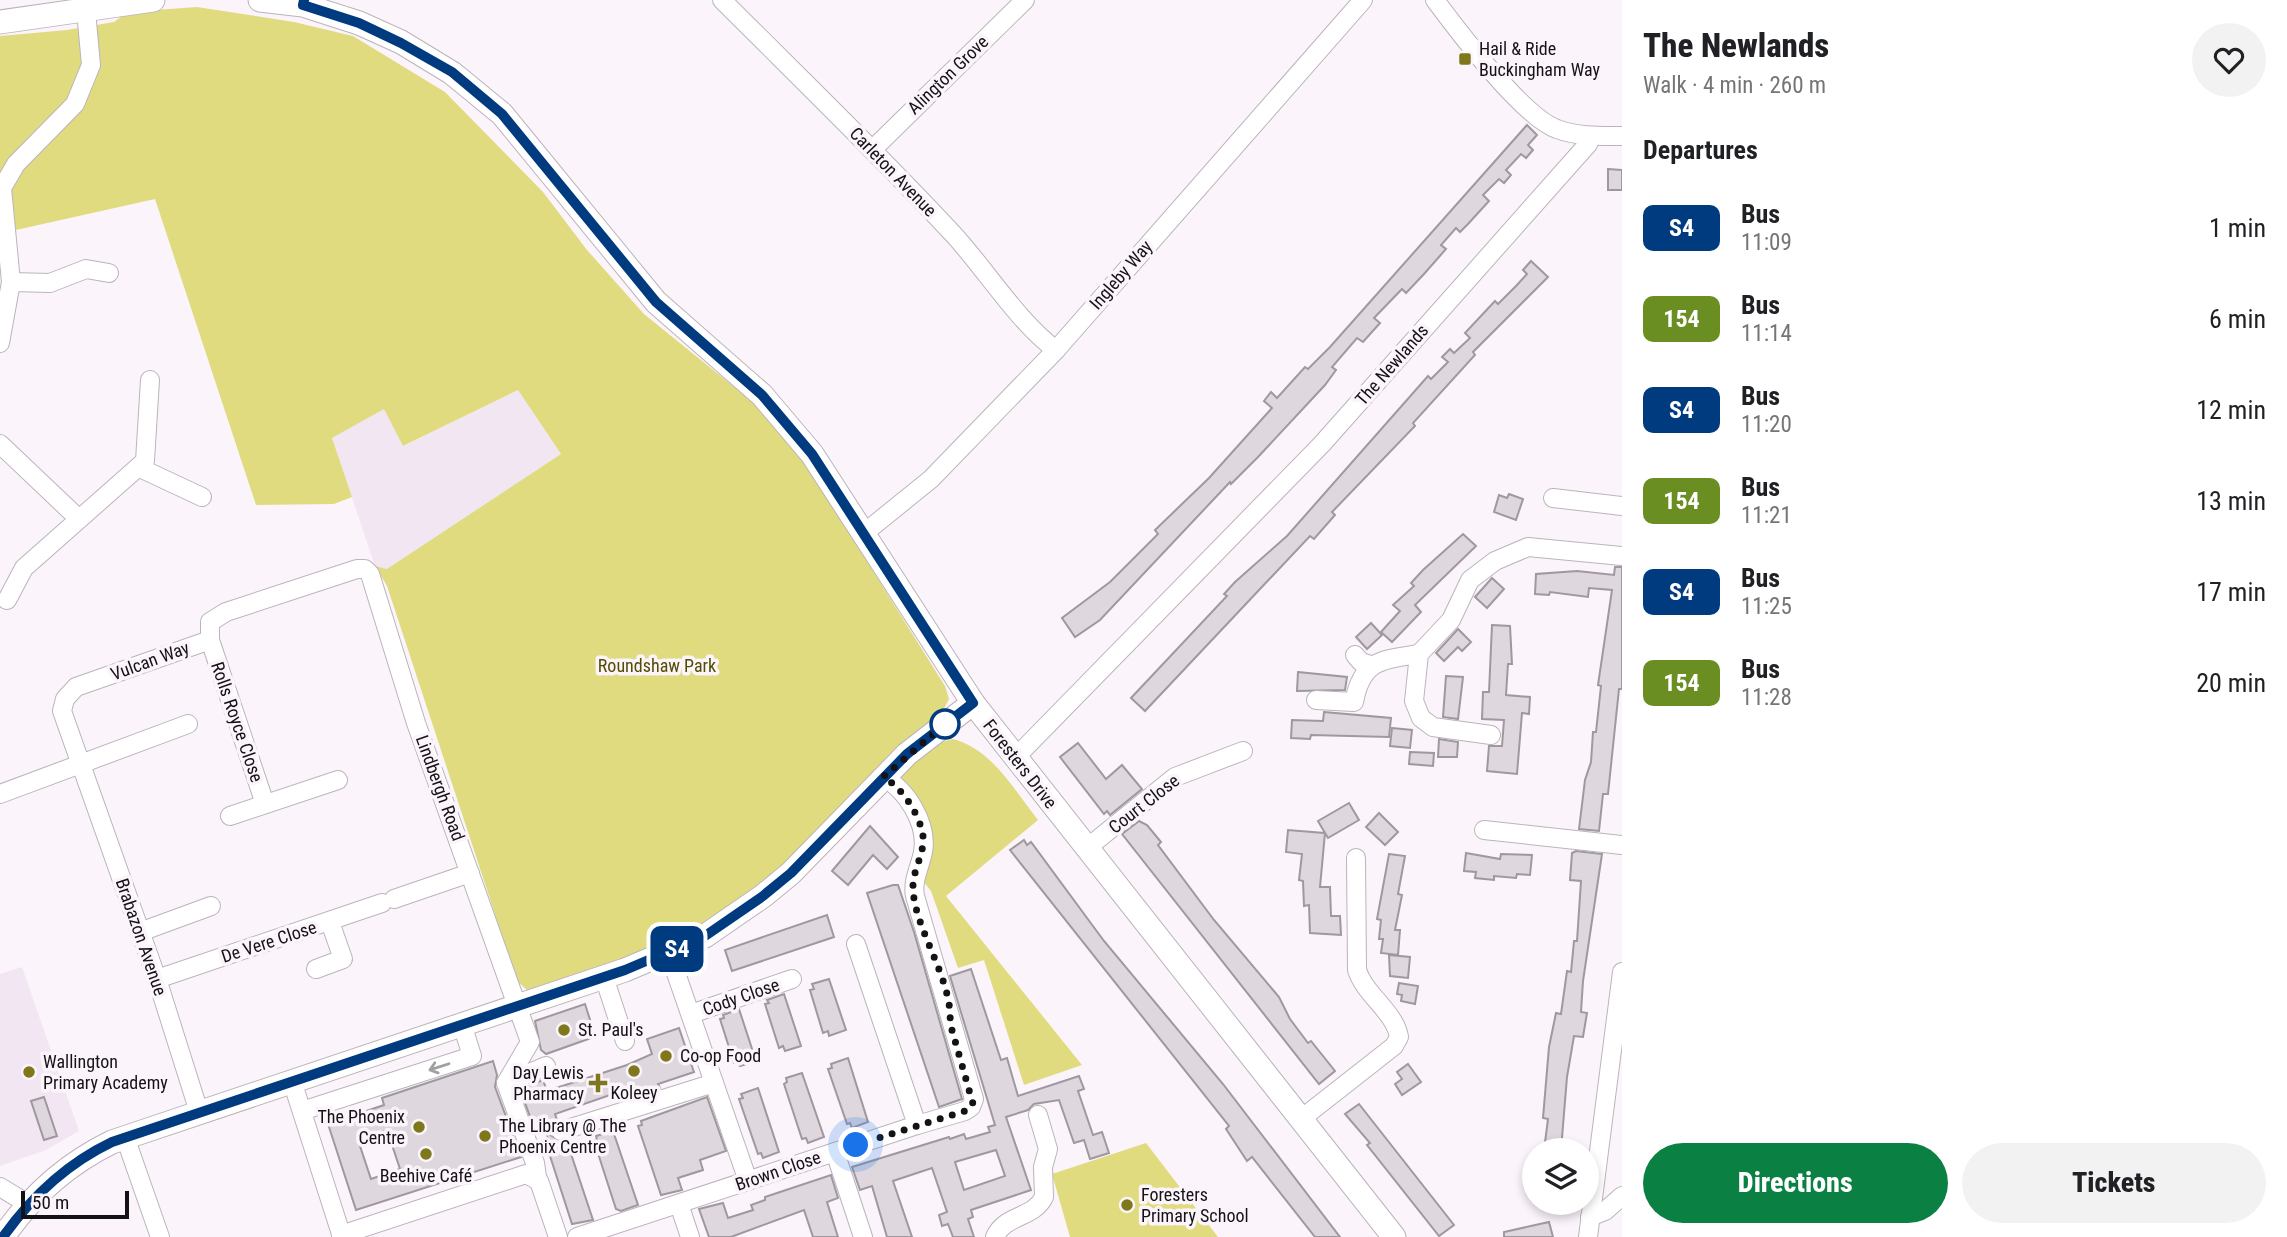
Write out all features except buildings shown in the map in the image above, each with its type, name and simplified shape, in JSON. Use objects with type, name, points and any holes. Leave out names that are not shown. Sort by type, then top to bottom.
[{"type":"main road","points":[[0,22],[153,0]]},
{"type":"main road","name":"Foresters Drive","points":[[260,0],[303,3],[359,23],[452,72],[502,114],[656,302],[762,395],[812,454],[973,703],[1014,758],[1394,1237]]},
{"type":"main road","points":[[3,1237],[28,1203],[79,1160],[125,1137],[604,977],[669,953],[725,923],[784,880],[883,777],[973,703]]},
{"type":"street","name":"Carleton Avenue","points":[[722,0],[981,264],[1032,328],[1056,350]]},
{"type":"street","name":"Alington Grove","points":[[872,150],[1025,0]]},
{"type":"street","name":"Ingleby Way","points":[[863,534],[931,479],[1056,350],[1363,0]]},
{"type":"street","points":[[1435,0],[1505,86],[1548,125],[1591,136],[1622,136]]},
{"type":"street","points":[[0,343],[11,282],[2,187],[16,164],[75,104],[91,65],[86,11]]},
{"type":"street","name":"The Newlands","points":[[1014,758],[1041,734],[1322,444],[1588,144],[1591,136]]},
{"type":"street","points":[[11,282],[50,283],[86,269],[109,273]]},
{"type":"street","points":[[7,600],[24,568],[145,461],[150,380]]},
{"type":"street","points":[[0,444],[79,519]]},
{"type":"street","points":[[140,468],[202,497]]},
{"type":"street","points":[[1553,498],[1622,506]]},
{"type":"street","points":[[1491,734],[1426,724],[1417,711],[1414,688],[1419,654],[1451,620],[1470,580],[1495,561],[1528,548],[1541,546],[1622,556]]},
{"type":"street","name":"Vulcan Way","points":[[79,763],[62,711],[65,699],[76,687],[209,640],[210,622],[226,612],[357,569],[365,569]]},
{"type":"street","name":"Lindbergh Road","points":[[365,569],[370,574],[416,723],[530,1042],[506,1083]]},
{"type":"street","name":"Rolls Royce Close","points":[[209,640],[265,804]]},
{"type":"street","points":[[1316,700],[1354,702],[1358,682],[1371,666],[1389,658],[1419,654]]},
{"type":"street","points":[[1355,655],[1361,662],[1371,666]]},
{"type":"street","points":[[0,794],[188,724]]},
{"type":"street","name":"Court Close","points":[[1087,848],[1175,777],[1243,751]]},
{"type":"street","name":"Brabazon Avenue","points":[[79,763],[157,979],[199,1112]]},
{"type":"street","name":"Brown Close","points":[[577,1237],[971,1107],[974,1099],[913,889],[924,844],[921,825],[902,794],[883,777]]},
{"type":"street","name":"Rolls Royce Close","points":[[230,816],[338,780]]},
{"type":"street","points":[[1484,830],[1622,845]]},
{"type":"street","points":[[1301,1119],[1394,1046],[1399,1037],[1396,1027],[1363,984],[1357,970],[1356,858]]},
{"type":"street","name":"De Vere Close","points":[[157,979],[470,873]]},
{"type":"street","points":[[140,932],[211,906]]},
{"type":"street","points":[[316,970],[343,959],[330,922]]},
{"type":"street","points":[[856,944],[917,1125]]},
{"type":"street","points":[[669,953],[748,1181]]},
{"type":"street","points":[[1588,1237],[1622,971]]},
{"type":"street","points":[[604,977],[625,1041]]},
{"type":"street","name":"Cody Close","points":[[691,1014],[792,979]]},
{"type":"street","points":[[302,1111],[472,1056],[462,1024]]},
{"type":"street","points":[[546,1066],[506,1083],[558,1237]]},
{"type":"street","points":[[292,1082],[341,1236],[520,1175],[537,1177]]},
{"type":"street","points":[[561,1130],[714,1083]]},
{"type":"street","points":[[995,1237],[1007,1222],[1034,1210],[1044,1198],[1043,1167],[1048,1149],[1038,1115]]},
{"type":"street","points":[[125,1137],[160,1237]]},
{"type":"street","points":[[835,1152],[863,1237]]},
{"type":"street","points":[[0,1187],[28,1203]]},
{"type":"street","points":[[1590,1217],[1605,1211],[1622,1196]]},
{"type":"street","points":[[679,1205],[690,1237]]},
{"type":"shaded area","points":[[518,390],[561,454],[387,570],[375,566],[332,438],[384,408],[404,446]]},
{"type":"shaded area","name":"Wallington Primary Academy","points":[[22,967],[79,1131],[46,1150],[0,1166],[0,974]]},
{"type":"green space","name":"Roundshaw Park","points":[[197,7],[294,22],[353,36],[445,92],[543,192],[587,250],[644,314],[754,403],[804,461],[945,686],[949,699],[941,714],[820,832],[755,888],[687,932],[628,957],[527,990],[517,981],[387,586],[375,566],[387,569],[561,454],[518,390],[403,446],[384,409],[332,438],[352,497],[334,504],[256,505],[155,199],[16,230],[9,188],[0,178],[0,36],[67,30],[114,22],[127,12]]},
{"type":"green space","points":[[953,739],[967,744],[991,761],[1038,820],[946,896],[1082,1065],[1024,1085],[984,960],[958,968],[931,891],[923,881],[927,866],[896,776],[937,743]]},
{"type":"green space","name":"Foresters Primary School","points":[[1146,1143],[1218,1237],[1070,1237],[1052,1174]]},
{"type":"bus line","name":"S4","points":[[3,1237],[28,1203],[45,1186],[79,1160],[112,1142],[625,970],[705,936],[744,911],[784,880],[907,754],[973,703],[956,681],[812,454],[762,395],[656,302],[600,237],[502,114],[452,72],[359,23],[303,5],[304,0]]},
{"type":"place","name":"Hail & Ride Buckingham Way","points":[[1465,59]]},
{"type":"place","name":"St. Paul's","points":[[564,1030]]},
{"type":"place","name":"Co-op Food","points":[[666,1056]]},
{"type":"place","name":"Koleey","points":[[634,1071]]},
{"type":"place","name":"Wallington Primary Academy","points":[[29,1072]]},
{"type":"place","name":"Day Lewis Pharmacy","points":[[598,1083]]},
{"type":"place","name":"The Phoenix Centre","points":[[419,1127]]},
{"type":"place","name":"The Library @ The Phoenix Centre","points":[[485,1136]]},
{"type":"place","name":"Beehive Café","points":[[426,1154]]},
{"type":"place","name":"Foresters Primary School","points":[[1127,1205]]},
{"type":"route","points":[[856,1145],[965,1111],[973,1104],[974,1099],[950,1023],[951,1014],[944,987],[913,889],[924,835],[917,814],[902,794],[883,777],[945,724]]}]
